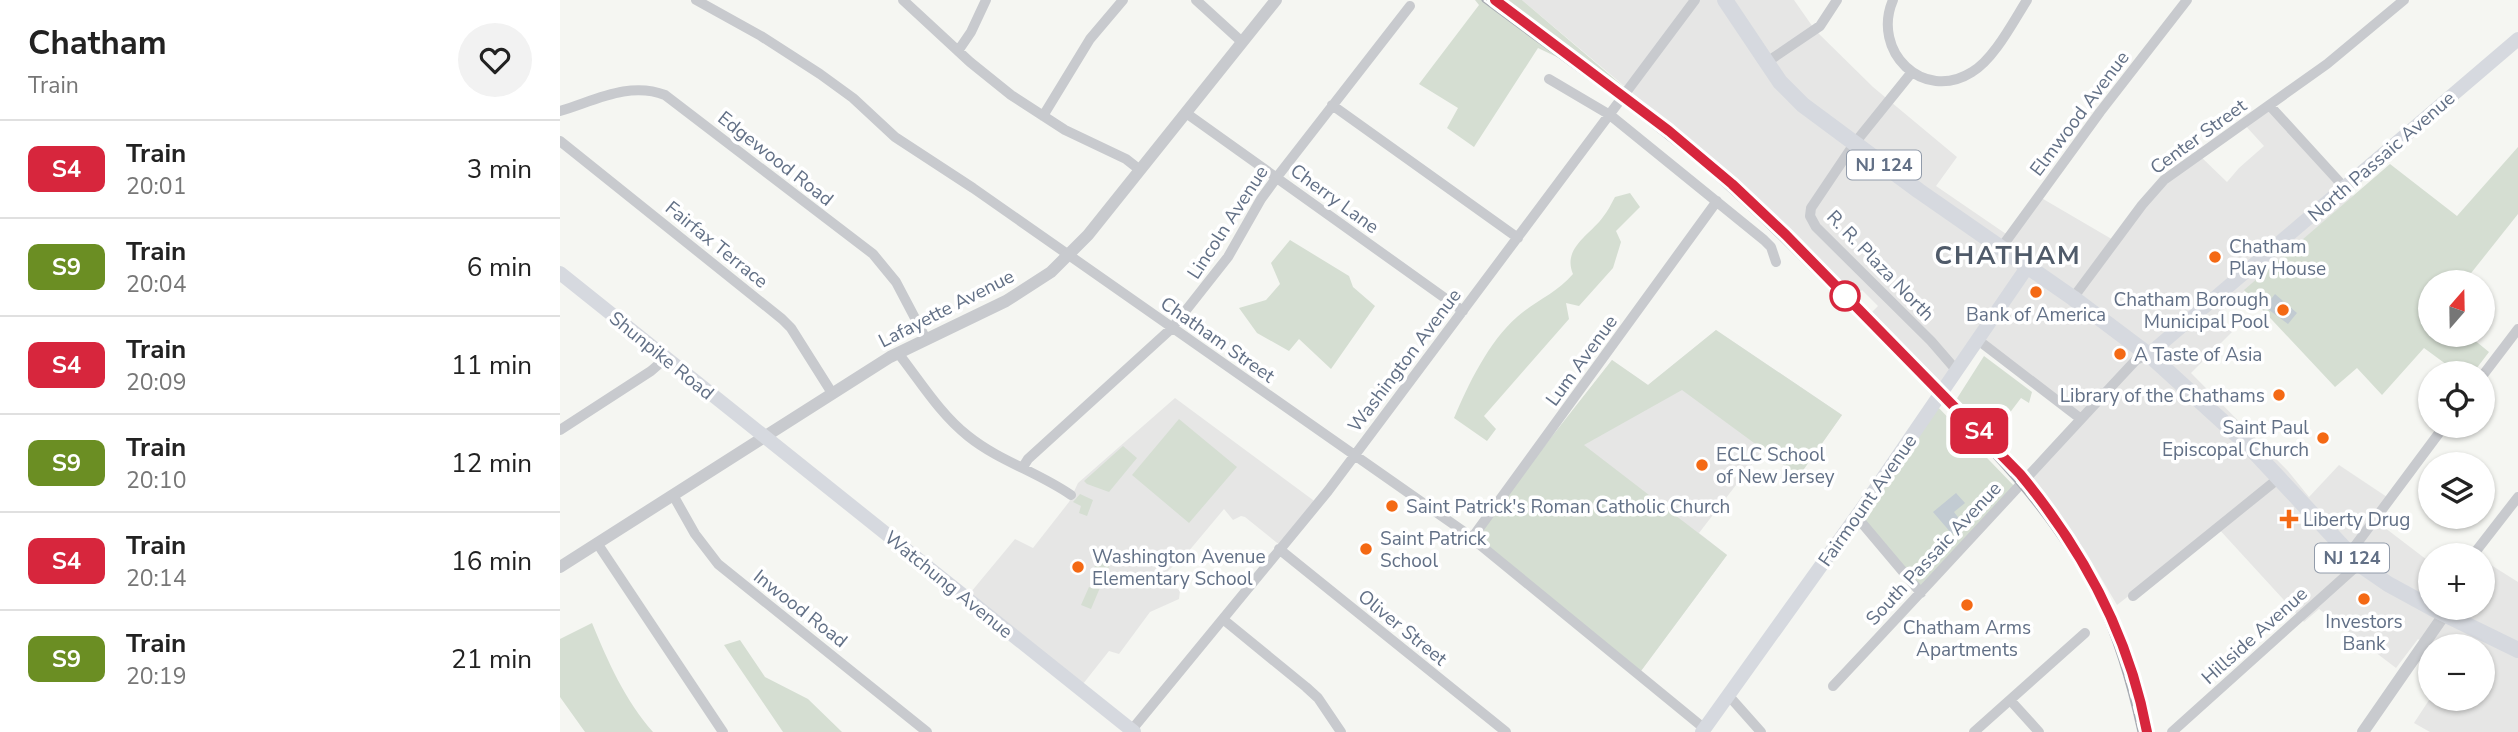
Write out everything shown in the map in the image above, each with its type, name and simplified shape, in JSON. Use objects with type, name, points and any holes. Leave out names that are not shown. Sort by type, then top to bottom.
[{"type":"main road","name":"NJ 124","points":[[1725,0],[1780,82],[1803,106],[2073,298],[2148,355],[2217,415],[2354,559],[2388,584],[2418,600]]},
{"type":"main road","name":"North Passaic Avenue","points":[[2148,355],[2518,38]]},
{"type":"main road","name":"Fairmount Avenue","points":[[1703,731],[1856,516],[2028,266]]},
{"type":"main road","name":"Shunpike Road","points":[[560,273],[764,436]]},
{"type":"main road","name":"Watchung Avenue","points":[[764,436],[1132,731]]},
{"type":"main road","name":"NJ 124","points":[[2456,620],[2518,650]]},
{"type":"street","name":"Chatham Street","points":[[696,0],[761,36],[820,74],[853,98],[895,137],[1069,255],[1472,538],[1703,731]]},
{"type":"street","points":[[903,0],[1011,95],[1065,130],[1126,159],[1140,170]]},
{"type":"street","points":[[958,51],[971,32],[986,0]]},
{"type":"street","points":[[1043,116],[1090,39],[1123,0]]},
{"type":"street","points":[[1196,0],[1242,42]]},
{"type":"street","name":"Lafayette Avenue","points":[[560,567],[898,353],[1028,289],[1069,255],[1088,235],[1276,0]]},
{"type":"street","name":"Washington Avenue","points":[[1132,731],[1355,455],[1695,0]]},
{"type":"street","points":[[1767,62],[1820,26],[1837,0]]},
{"type":"street","points":[[1893,0],[1887,19],[1890,41],[1899,61],[1912,72],[1928,79],[1943,81],[1960,78],[1975,71],[1990,55],[2027,0]]},
{"type":"street","name":"Elmwood Avenue","points":[[2001,248],[2100,112],[2187,0]]},
{"type":"street","name":"Center Street","points":[[2073,298],[2142,205],[2164,180],[2327,64],[2404,0]]},
{"type":"street","name":"Lincoln Avenue","points":[[1023,467],[1028,459],[1172,328],[1240,240],[1255,209],[1277,177],[1410,6]]},
{"type":"street","points":[[1854,144],[1912,72]]},
{"type":"street","points":[[1549,79],[1610,115],[1717,201],[1771,247],[1776,262]]},
{"type":"street","name":"Edgewood Road","points":[[560,111],[635,89],[665,95],[873,254],[896,282],[926,339]]},
{"type":"street","points":[[1332,105],[1518,238]]},
{"type":"street","points":[[2270,106],[2345,188]]},
{"type":"street","name":"Cherry Lane","points":[[1186,113],[1463,311]]},
{"type":"street","name":"Fairfax Terrace","points":[[560,141],[782,319],[791,328],[832,393]]},
{"type":"street","name":"R. R. Plaza North","points":[[1854,144],[1811,208],[1810,216],[1816,227],[1931,341],[1957,371]]},
{"type":"street","name":"Lum Avenue","points":[[1472,538],[1717,201]]},
{"type":"street","points":[[2494,361],[2518,329]]},
{"type":"street","points":[[1978,340],[2081,419]]},
{"type":"street","points":[[898,353],[957,426],[995,454],[1071,495]]},
{"type":"street","name":"South Passaic Avenue","points":[[1833,686],[2136,360],[2148,355]]},
{"type":"street","points":[[560,430],[651,371],[666,358]]},
{"type":"street","name":"Hillside Avenue","points":[[2172,732],[2354,559],[2436,438]]},
{"type":"street","points":[[2133,596],[2279,478]]},
{"type":"street","name":"Inwood Road","points":[[673,495],[695,534],[718,564],[927,732]]},
{"type":"street","points":[[2482,543],[2518,497]]},
{"type":"street","points":[[1856,516],[1921,593]]},
{"type":"street","points":[[597,543],[723,732]]},
{"type":"street","name":"Oliver Street","points":[[1279,549],[1506,732]]},
{"type":"street","points":[[1224,620],[1307,687],[1318,698],[1341,732]]},
{"type":"street","points":[[2363,732],[2430,620]]},
{"type":"street","points":[[1975,732],[2085,633]]},
{"type":"street","points":[[1729,696],[1761,732]]},
{"type":"street","points":[[2010,700],[2039,732]]},
{"type":"shaded area","points":[[1475,0],[1522,0],[1630,92],[1538,48],[1474,147],[1447,128],[1458,108],[1419,84],[1479,5]]},
{"type":"shaded area","points":[[1522,0],[1794,0],[1815,30],[1873,87],[1957,157],[1936,186],[2009,236],[2038,196],[2115,241],[2136,213],[2198,154],[2227,182],[2264,146],[2243,123],[2271,106],[2353,196],[2214,318],[2232,332],[2191,373],[2288,471],[2309,497],[2339,465],[2390,499],[2376,521],[2418,553],[2418,620],[2495,620],[2495,568],[2518,582],[2518,732],[2430,732],[2414,723],[2422,711],[2495,711],[2495,634],[2418,634],[2418,639],[2396,668],[2319,609],[2304,622],[2217,527],[2117,605],[2084,549],[2027,475],[2080,419],[1973,336],[1941,382],[1872,312],[1878,306],[1862,290],[1855,296],[1801,239],[1724,170]]},
{"type":"shaded area","points":[[2518,147],[2518,214],[2474,270],[2418,270],[2418,347],[2483,347],[2489,352],[2482,361],[2442,361],[2424,348],[2382,395],[2357,368],[2335,387],[2244,290],[2390,164],[2457,216]]},
{"type":"shaded area","points":[[1630,193],[1640,207],[1616,231],[1621,242],[1613,268],[1579,306],[1566,303],[1569,319],[1484,416],[1496,429],[1487,441],[1454,418],[1480,364],[1507,327],[1573,274],[1571,257],[1574,249],[1603,217],[1615,197]]},
{"type":"shaded area","points":[[1290,240],[1349,276],[1353,287],[1375,306],[1331,369],[1299,339],[1289,351],[1257,333],[1239,308],[1266,300],[1280,284],[1271,263]]},
{"type":"shaded area","name":"Chatham Borough Municipal Pool","points":[[2275,294],[2297,313],[2288,324],[2265,307]]},
{"type":"shaded area","points":[[1716,330],[1842,415],[1799,476],[1763,450],[1699,533],[1727,555],[1638,675],[1473,537],[1612,360],[1648,385]]},
{"type":"shaded area","points":[[1716,330],[1842,415],[1799,476],[1682,390],[1584,445],[1727,555],[1638,675],[1473,537],[1612,360],[1648,385]]},
{"type":"shaded area","points":[[1984,356],[2032,392],[2029,403],[2021,398],[1993,435],[1956,400]]},
{"type":"shaded area","points":[[1175,398],[1317,503],[1281,546],[1245,517],[1233,520],[1224,509],[1188,552],[1168,571],[1170,583],[1180,591],[1179,599],[1150,612],[1119,654],[1109,651],[1079,689],[966,598],[1015,539],[1033,548],[1069,502],[1078,483]]},
{"type":"shaded area","points":[[1935,404],[2017,489],[1921,593],[1857,516]]},
{"type":"shaded area","points":[[1179,419],[1237,467],[1189,523],[1132,475]]},
{"type":"shaded area","points":[[1123,446],[1137,458],[1109,492],[1084,481]]},
{"type":"shaded area","points":[[1956,493],[1965,503],[1954,512],[1963,524],[1952,534],[1933,512]]},
{"type":"shaded area","points":[[1080,494],[1093,500],[1087,516],[1079,513],[1081,506],[1073,502]]},
{"type":"shaded area","points":[[1098,559],[1110,564],[1091,609],[1081,605],[1089,587],[1092,588],[1096,580],[1090,577]]},
{"type":"shaded area","points":[[592,623],[626,694],[653,732],[585,732],[560,697],[560,639]]},
{"type":"shaded area","points":[[740,640],[765,677],[808,699],[842,732],[783,732],[724,645]]},
{"type":"railway","points":[[1484,0],[1654,126],[1732,191],[1823,280],[2004,467],[2056,531],[2098,601],[2123,665],[2140,732]]},
{"type":"train","name":"S4","points":[[1495,0],[1669,131],[1732,184],[1786,235],[2020,474],[2070,539],[2104,598],[2130,663],[2147,732]]},
{"type":"place","name":"Chatham Play House","points":[[2215,257]]},
{"type":"place","name":"Bank of America","points":[[2036,292]]},
{"type":"place","name":"Chatham Borough Municipal Pool","points":[[2283,310]]},
{"type":"place","name":"A Taste of Asia","points":[[2120,354]]},
{"type":"place","name":"Library of the Chathams","points":[[2279,395]]},
{"type":"place","name":"Saint Paul Episcopal Church","points":[[2323,438]]},
{"type":"place","name":"ECLC School of New Jersey","points":[[1702,465]]},
{"type":"place","name":"Saint Patrick's Roman Catholic Church","points":[[1392,506]]},
{"type":"place","name":"Liberty Drug","points":[[2289,519]]},
{"type":"place","name":"Saint Patrick School","points":[[1366,549]]},
{"type":"place","name":"Washington Avenue Elementary School","points":[[1078,567]]},
{"type":"place","name":"Investors Bank","points":[[2364,599]]},
{"type":"place","name":"Chatham Arms Apartments","points":[[1967,605]]},
{"type":"district","name":"CHATHAM","points":[[2008,255]]}]
